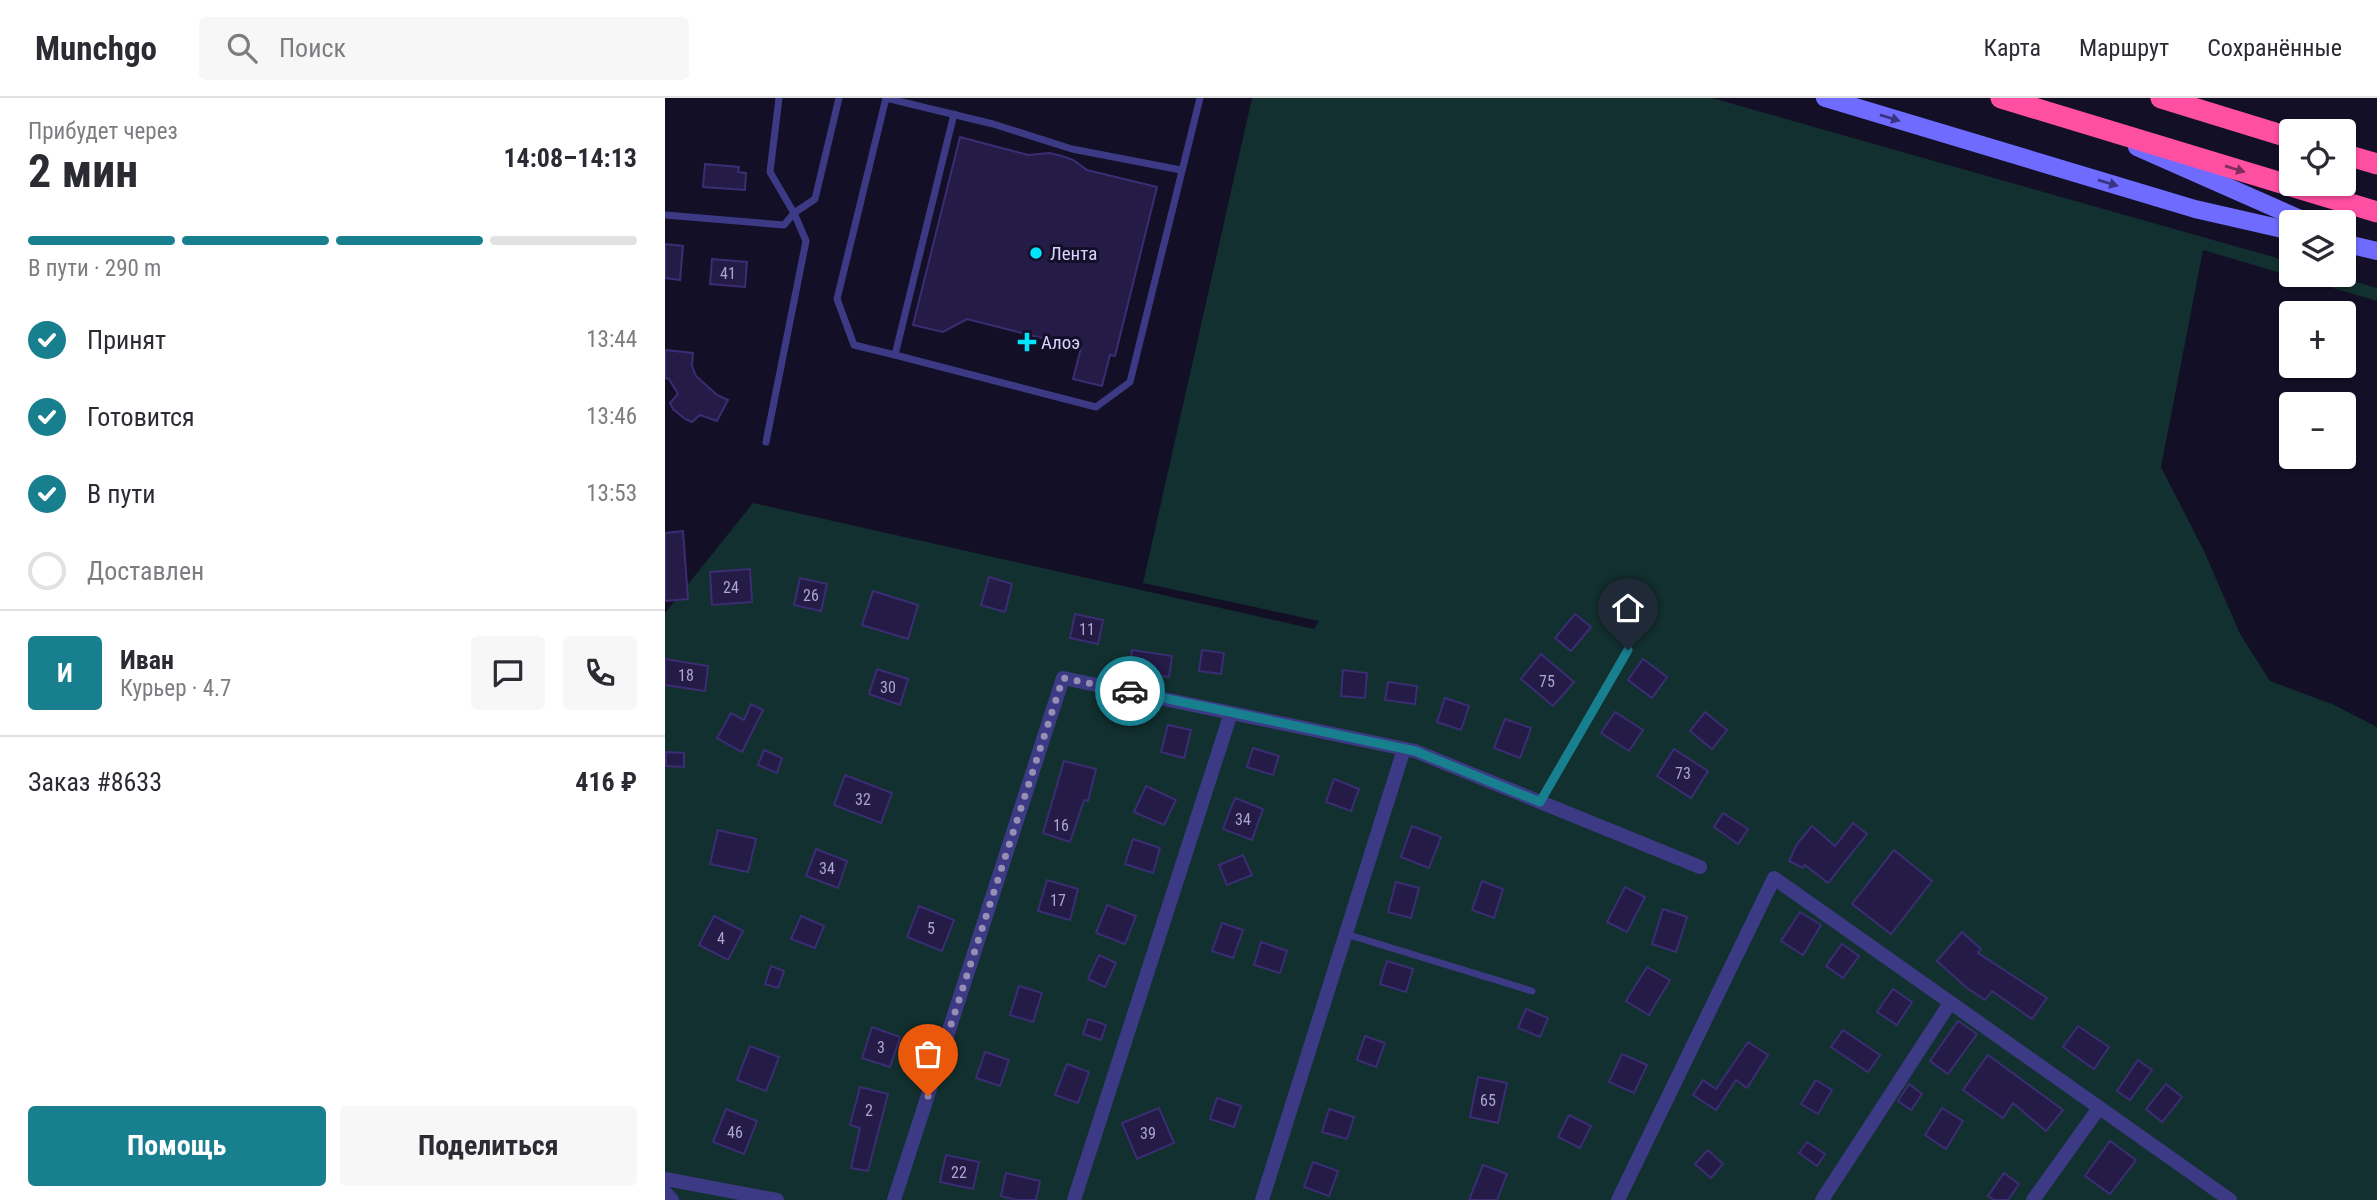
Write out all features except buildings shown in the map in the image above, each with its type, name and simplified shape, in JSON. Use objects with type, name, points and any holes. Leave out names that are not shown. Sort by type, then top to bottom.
[{"type":"highway","points":[[2001,98],[2377,212]]},
{"type":"highway","points":[[2161,98],[2279,134]]},
{"type":"highway","points":[[2356,158],[2377,164]]},
{"type":"main road","points":[[1825,98],[2195,209],[2279,228]]},
{"type":"main road","points":[[2076,120],[2280,210]]},
{"type":"street","points":[[894,1200],[1063,678],[1415,751],[1700,867]]},
{"type":"street","points":[[1074,1200],[1231,713]]},
{"type":"street","points":[[1262,1200],[1404,749]]},
{"type":"street","points":[[1618,1200],[1774,878],[2230,1200]]},
{"type":"street","points":[[1822,1200],[1950,1003]]},
{"type":"street","points":[[2033,1200],[2099,1108]]},
{"type":"street","points":[[665,1179],[777,1200]]},
{"type":"street","points":[[665,1192],[672,1200]]},
{"type":"lane","points":[[766,442],[806,241],[770,173],[779,98]]},
{"type":"lane","points":[[665,215],[784,225],[815,199],[839,98]]},
{"type":"lane","points":[[1181,170],[1072,149],[954,114],[886,98],[837,299],[854,345],[1096,407],[1130,382],[1200,98]]},
{"type":"lane","points":[[895,355],[954,114]]},
{"type":"lane","points":[[1540,802],[1628,650]]},
{"type":"lane","points":[[1346,934],[1532,991]]},
{"type":"green space","points":[[1252,98],[1712,98],[2279,259],[2279,272],[2203,250],[2161,467],[2205,553],[2240,634],[2270,681],[2334,705],[2377,727],[2377,1200],[665,1200],[665,613],[753,503],[1314,629],[1319,621],[1143,583]]},
{"type":"green space","points":[[2356,282],[2377,288],[2377,301],[2329,287],[2356,287]]},
{"type":"way so far","points":[[928,1096],[1063,678],[1130,691]]},
{"type":"place","name":"Лента","points":[[1036,253]]},
{"type":"place","name":"Алоэ","points":[[1027,342]]},
{"type":"route","points":[[1130,691],[1415,751],[1540,802],[1628,650]]}]
